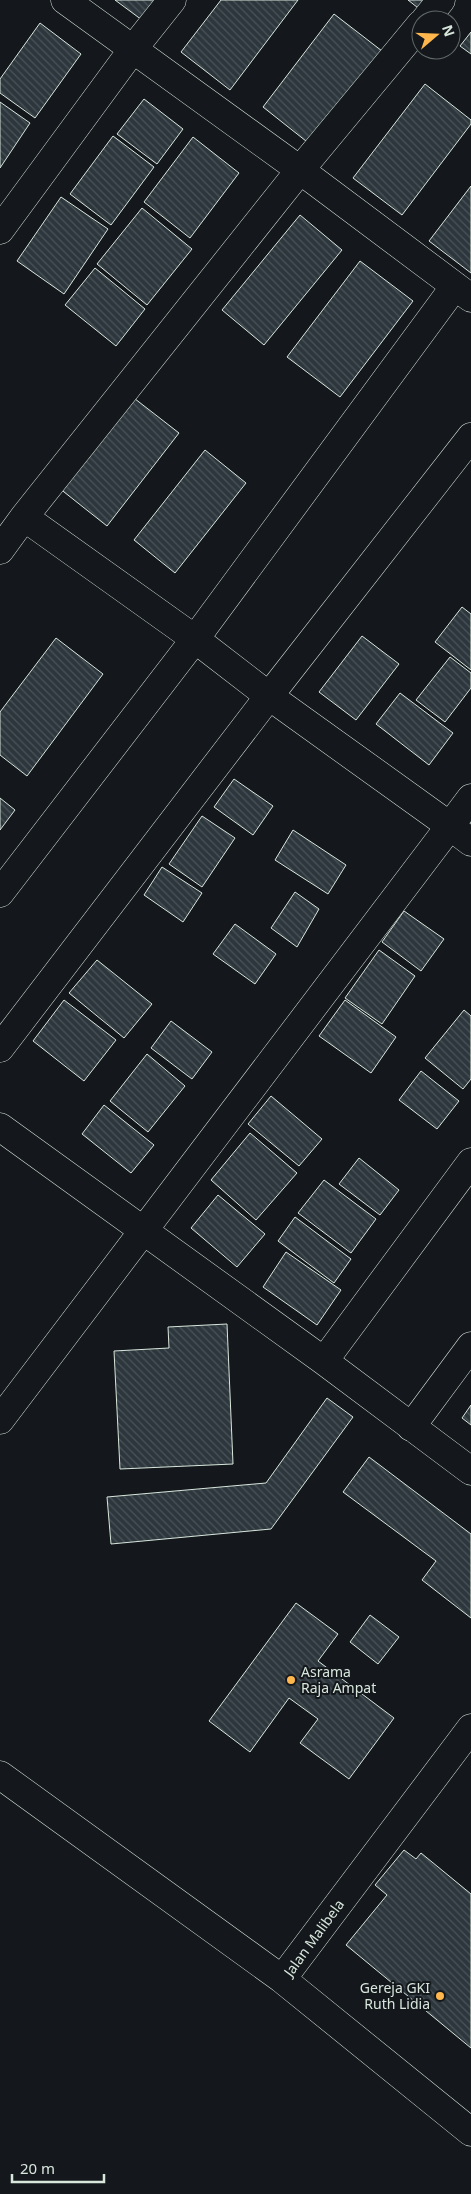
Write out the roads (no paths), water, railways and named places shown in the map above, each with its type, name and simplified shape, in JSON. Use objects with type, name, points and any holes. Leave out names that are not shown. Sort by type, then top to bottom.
[{"type":"street","points":[[0,893],[463,292],[300,170],[65,0]]},
{"type":"street","points":[[0,230],[132,49],[172,0]]},
{"type":"street","points":[[433,10],[441,0]]},
{"type":"street","points":[[0,550],[24,517],[300,170],[411,36]]},
{"type":"street","points":[[0,1048],[269,696],[471,437]]},
{"type":"street","points":[[24,517],[195,639],[269,696],[461,834]]},
{"type":"street","points":[[0,1420],[144,1230],[461,834],[471,798]]},
{"type":"street","points":[[0,1127],[324,1361],[471,1471]]},
{"type":"street","points":[[324,1361],[471,1162]]},
{"type":"street","points":[[411,1427],[471,1346]]},
{"type":"street","name":"Jalan Malibela","points":[[471,1728],[282,1979],[471,2132]]},
{"type":"street","points":[[0,1775],[282,1979]]},
{"type":"place","name":"Asrama Raja Ampat","points":[[291,1680]]},
{"type":"place","name":"Gereja GKI Ruth Lidia","points":[[440,1996]]}]
